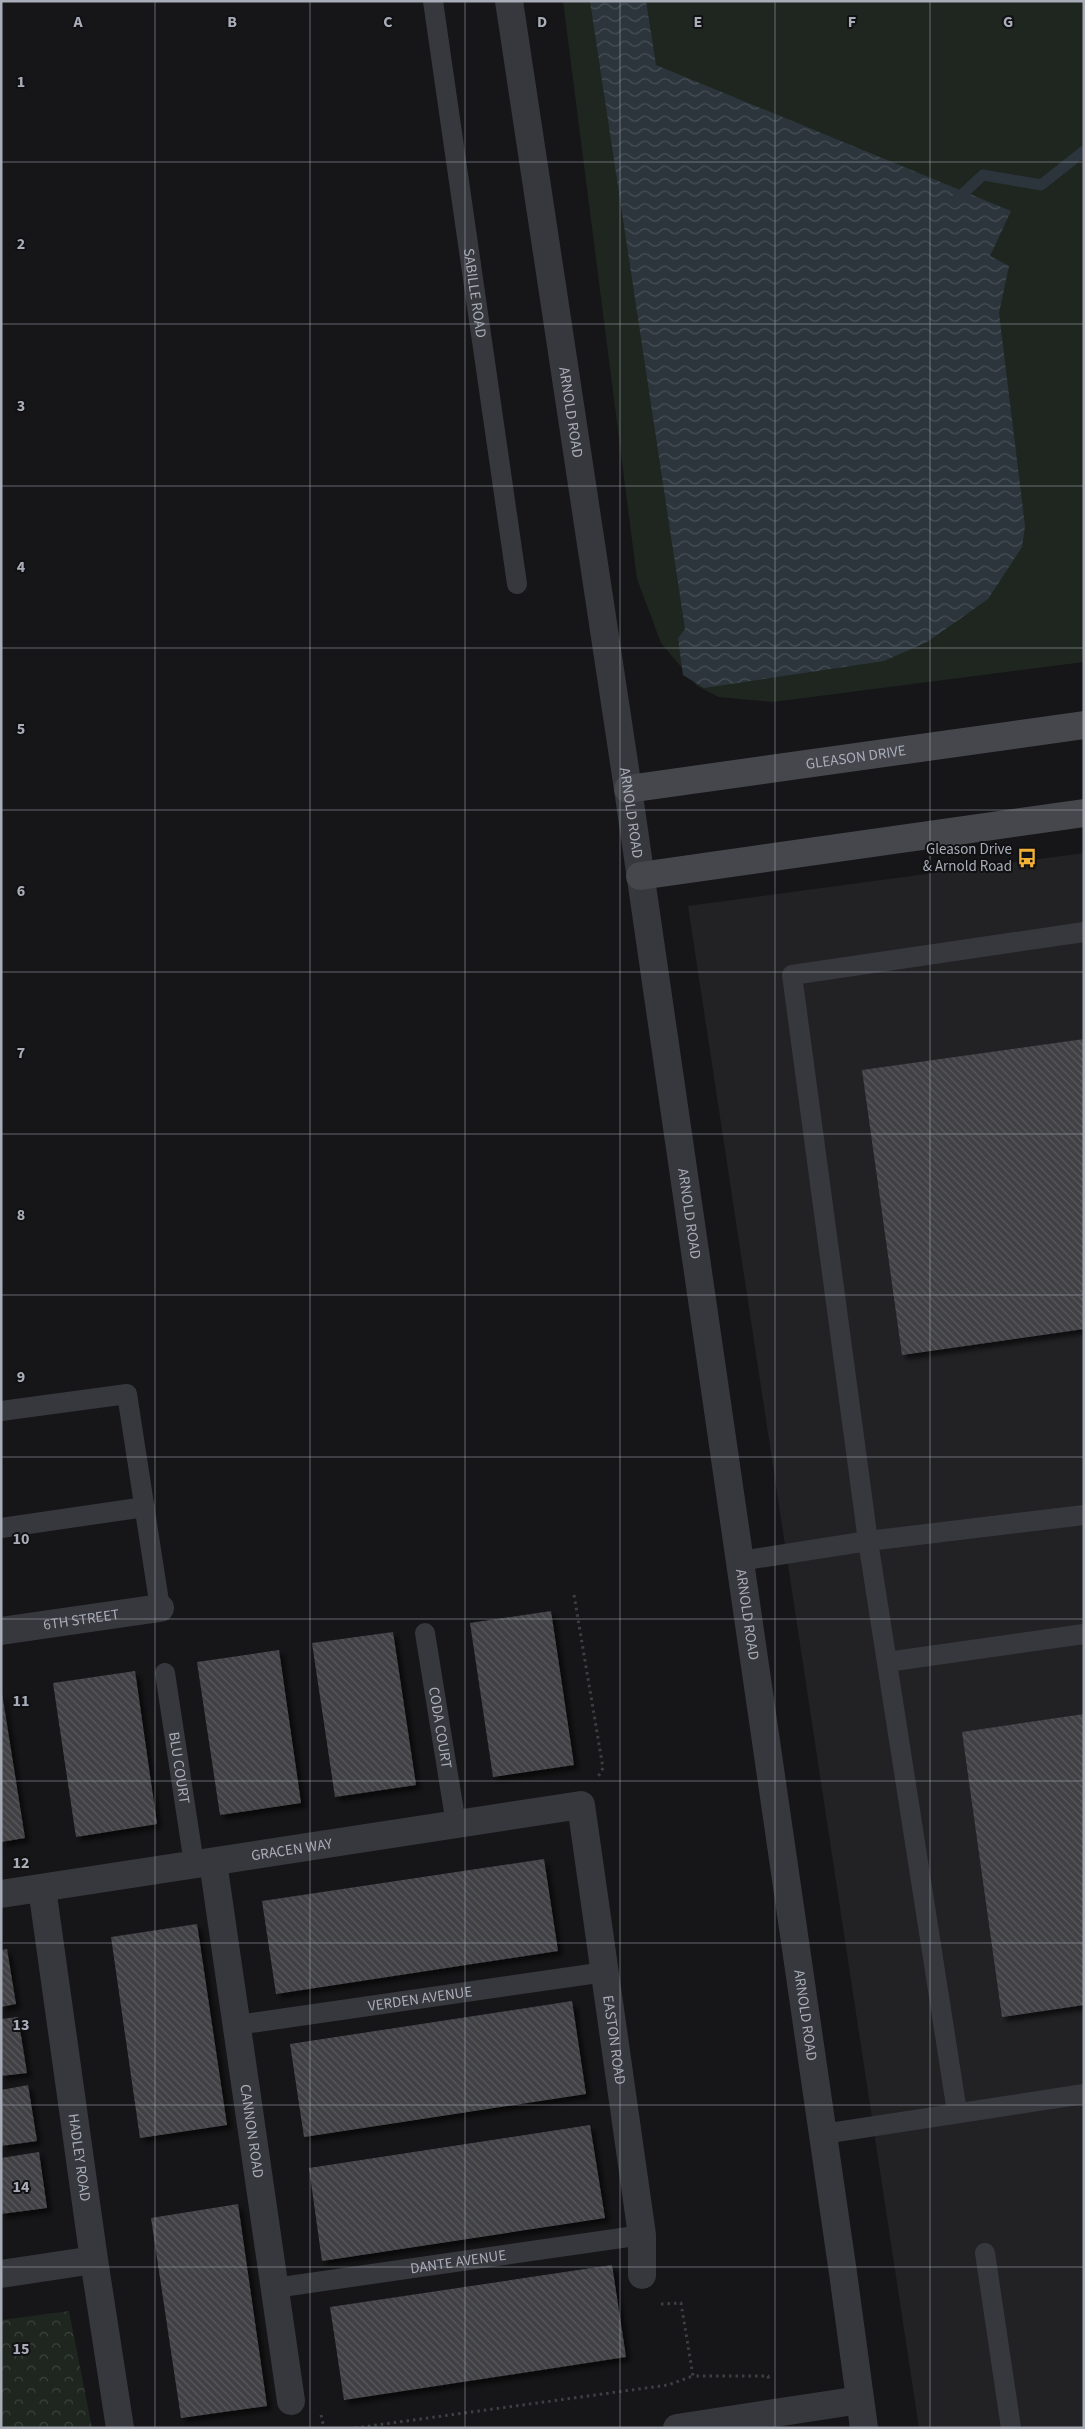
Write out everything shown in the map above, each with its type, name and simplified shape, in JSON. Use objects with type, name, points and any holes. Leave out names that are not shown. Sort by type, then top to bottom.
[{"type":"main road","name":"GLEASON DRIVE","points":[[628,789],[1084,725]]},
{"type":"main road","points":[[640,876],[1084,813]]},
{"type":"street","name":"ARNOLD ROAD","points":[[509,1],[628,789],[824,2134],[864,2428]]},
{"type":"street","name":"6TH STREET","points":[[1,1631],[160,1608]]},
{"type":"street","name":"GRACEN WAY","points":[[1,1894],[581,1805]]},
{"type":"street","name":"EASTON ROAD","points":[[581,1805],[642,2235],[642,2276]]},
{"type":"street","name":"CANNON ROAD","points":[[203,1863],[237,2026],[291,2402]]},
{"type":"street","name":"HADLEY ROAD","points":[[42,1888],[94,2260],[120,2428]]},
{"type":"street","points":[[1,2274],[94,2260]]},
{"type":"street","points":[[677,2428],[860,2400]]},
{"type":"lane","name":"SABILLE ROAD","points":[[433,1],[517,584]]},
{"type":"lane","points":[[957,2112],[868,1541],[792,975],[1084,932]]},
{"type":"lane","points":[[1,1411],[127,1394],[160,1608]]},
{"type":"lane","points":[[1,1528],[145,1507]]},
{"type":"lane","points":[[740,1561],[868,1541],[1084,1515]]},
{"type":"lane","name":"CODA COURT","points":[[425,1633],[456,1824]]},
{"type":"lane","points":[[887,1662],[1084,1634]]},
{"type":"lane","name":"BLU COURT","points":[[165,1673],[203,1863]]},
{"type":"lane","name":"VERDEN AVENUE","points":[[237,2026],[605,1972]]},
{"type":"lane","points":[[824,2134],[957,2112],[1084,2094]]},
{"type":"lane","name":"DANTE AVENUE","points":[[275,2288],[642,2235]]},
{"type":"lane","points":[[985,2253],[1011,2428]]},
{"type":"path","points":[[574,1596],[603,1768],[581,1805]]},
{"type":"path","points":[[642,2276],[646,2304],[681,2303],[693,2376]]},
{"type":"path","points":[[356,2428],[668,2385],[693,2376],[768,2376]]},
{"type":"shaded area","points":[[1084,853],[1084,2428],[919,2428],[688,906]]},
{"type":"green space","points":[[563,1],[1084,1],[1084,662],[773,702],[719,697],[697,686],[661,643],[637,579]]},
{"type":"green space","points":[[69,2311],[92,2428],[4,2428],[1,2413],[1,2320]]},
{"type":"water","points":[[590,1],[646,1],[656,65],[1011,211],[990,256],[1009,266],[999,313],[1025,526],[1022,547],[988,599],[927,642],[884,661],[704,688],[683,675],[678,638],[685,629]]},
{"type":"building","points":[[1084,1039],[1084,1329],[902,1355],[862,1070]]},
{"type":"building","points":[[551,1611],[574,1765],[493,1777],[470,1623]]},
{"type":"building","points":[[393,1632],[416,1785],[335,1797],[312,1643]]},
{"type":"building","points":[[279,1650],[301,1803],[220,1815],[197,1662]]},
{"type":"building","points":[[135,1671],[157,1824],[76,1837],[53,1683]]},
{"type":"building","points":[[1,1687],[25,1838],[1,1842]]},
{"type":"building","points":[[1084,1714],[1084,2005],[1002,2017],[962,1732]]},
{"type":"building","points":[[544,1859],[558,1951],[276,1994],[262,1901]]},
{"type":"building","points":[[197,1924],[227,2125],[140,2138],[111,1937]]},
{"type":"building","points":[[7,1949],[16,2004],[1,2007],[1,1950]]},
{"type":"building","points":[[572,2001],[586,2094],[304,2137],[290,2044]]},
{"type":"building","points":[[18,2017],[27,2073],[1,2076],[1,2019]]},
{"type":"building","points":[[28,2085],[37,2141],[1,2146],[1,2090]]},
{"type":"building","points":[[590,2125],[605,2218],[322,2261],[309,2168]]},
{"type":"building","points":[[39,2152],[47,2208],[1,2214],[1,2158]]},
{"type":"building","points":[[238,2204],[267,2406],[181,2418],[151,2218]]},
{"type":"building","points":[[612,2265],[626,2357],[344,2400],[330,2307]]},
{"type":"waterway","points":[[954,202],[983,175],[1041,185],[1084,151]]},
{"type":"place","name":"Gleason Drive & Arnold Road","points":[[1027,858]]}]
